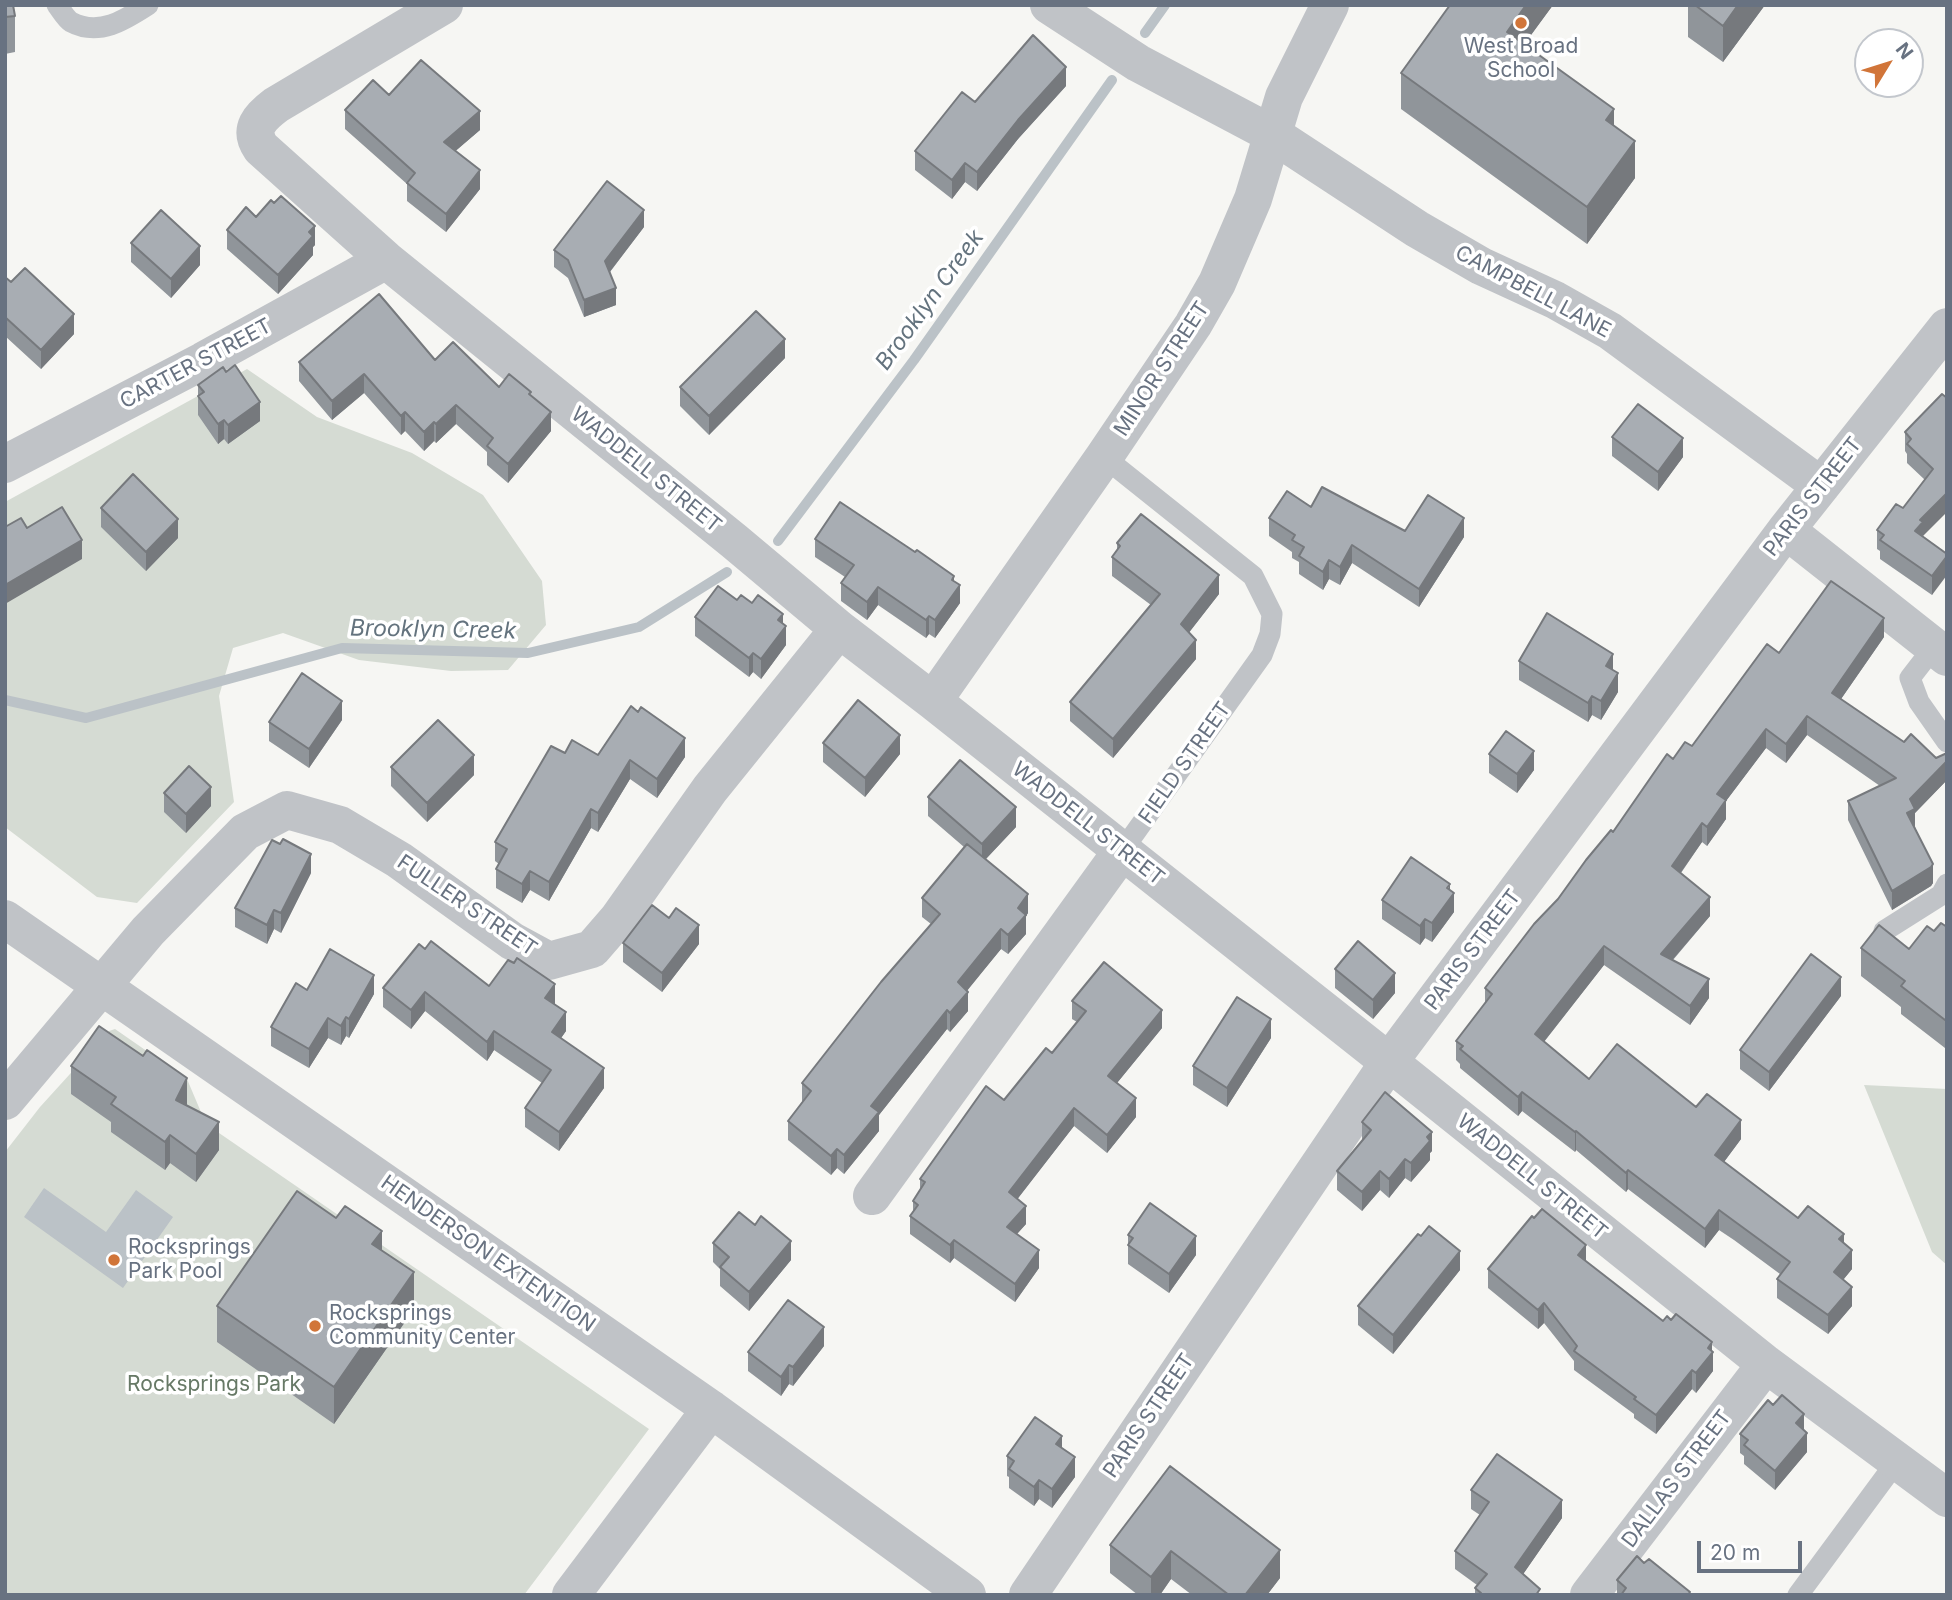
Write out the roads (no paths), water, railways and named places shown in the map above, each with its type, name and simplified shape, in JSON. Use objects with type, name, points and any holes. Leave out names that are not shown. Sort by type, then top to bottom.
[{"type":"street","name":"WADDELL STREET","points":[[444,5],[276,105],[255,127],[256,140],[267,154],[386,260],[839,629],[1389,1062],[1766,1364],[1947,1498]]},
{"type":"street","name":"CAMPBELL LANE","points":[[1049,5],[1138,63],[1272,134],[1417,229],[1481,266],[1555,300],[1610,331],[1821,486]]},
{"type":"street","name":"MINOR STREET","points":[[933,701],[1104,457],[1193,325],[1217,284],[1255,195],[1284,97],[1330,5]]},
{"type":"street","name":"CARTER STREET","points":[[5,464],[203,361],[386,260]]},
{"type":"street","name":"PARIS STREET","points":[[1028,1595],[1389,1062],[1786,530],[1947,327]]},
{"type":"street","points":[[1786,530],[1940,652]]},
{"type":"street","name":"FULLER STREET","points":[[5,1101],[148,931],[245,832],[287,810],[340,824],[399,860],[512,941],[549,961],[592,949],[618,919],[710,789],[839,629]]},
{"type":"street","name":"FIELD STREET","points":[[872,1196],[1122,851]]},
{"type":"street","name":"HENDERSON EXTENTION","points":[[5,919],[712,1409],[967,1595]]},
{"type":"street","name":"DALLAS STREET","points":[[1589,1595],[1766,1364]]},
{"type":"street","points":[[571,1595],[712,1409]]},
{"type":"lane","points":[[57,5],[71,22],[96,28],[119,23],[148,5]]},
{"type":"lane","name":"FIELD STREET","points":[[1104,457],[1253,576],[1272,614],[1270,635],[1262,655],[1122,851]]},
{"type":"lane","points":[[1940,652],[1910,678],[1919,702],[1947,742]]},
{"type":"lane","points":[[1884,932],[1941,895],[1947,884]]},
{"type":"lane","points":[[1798,1595],[1897,1461]]},
{"type":"waterway","name":"Brooklyn Creek","points":[[1145,33],[1165,5]]},
{"type":"waterway","name":"Brooklyn Creek","points":[[778,541],[914,360],[1112,80]]},
{"type":"waterway","name":"Brooklyn Creek","points":[[5,700],[86,718],[342,648],[528,653],[639,627],[727,572]]},
{"type":"place","name":"West Broad School","points":[[1521,23]]},
{"type":"place","name":"Rocksprings Park Pool","points":[[114,1260]]},
{"type":"place","name":"Rocksprings Community Center","points":[[315,1326]]},
{"type":"park label","name":"Rocksprings Park","points":[[214,1385]]}]
